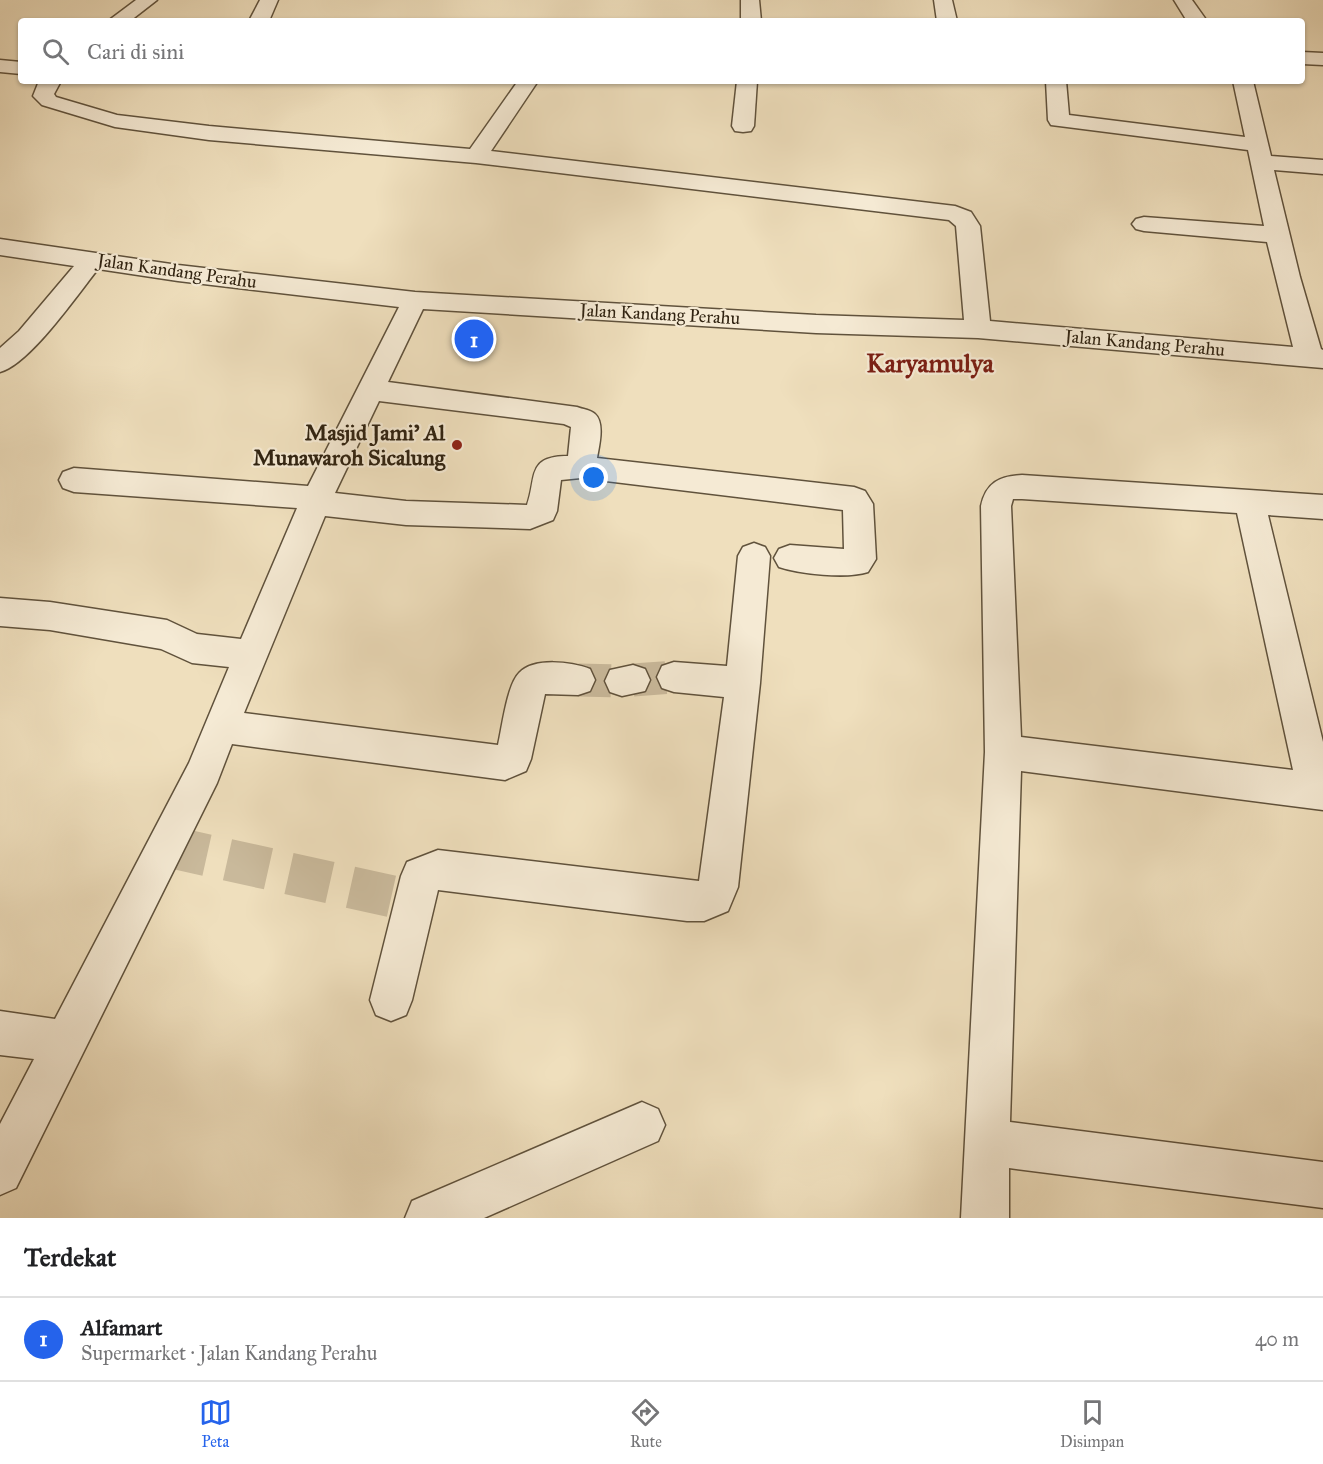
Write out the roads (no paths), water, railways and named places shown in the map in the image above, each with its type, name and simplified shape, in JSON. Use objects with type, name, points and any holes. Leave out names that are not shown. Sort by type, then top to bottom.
[{"type":"street","points":[[122,18],[148,0]]},
{"type":"street","points":[[260,18],[268,0]]},
{"type":"street","points":[[750,0],[751,18]]},
{"type":"street","points":[[943,0],[946,18]]},
{"type":"street","points":[[1183,0],[1195,18]]},
{"type":"street","points":[[1305,58],[1323,59]]},
{"type":"street","points":[[0,66],[18,68]]},
{"type":"street","points":[[48,84],[43,96],[49,101],[115,121],[250,138],[339,143],[476,156],[955,213],[963,217],[968,225],[978,329]]},
{"type":"street","points":[[476,156],[526,84]]},
{"type":"street","points":[[743,126],[747,84]]},
{"type":"street","points":[[1056,84],[1059,120],[1323,167]]},
{"type":"street","points":[[1244,84],[1277,235],[1316,358]]},
{"type":"street","points":[[1143,224],[1277,235]]},
{"type":"street","name":"Jalan Kandang Perahu","points":[[0,246],[178,273],[415,300],[816,324],[978,329],[1316,358]]},
{"type":"street","points":[[0,363],[28,338],[93,259]]},
{"type":"street","points":[[0,1172],[204,771],[316,500],[415,300]]},
{"type":"street","points":[[370,390],[567,414],[585,422],[586,437],[581,467]]},
{"type":"street","points":[[74,480],[316,500],[406,513],[530,517],[542,511],[547,475],[550,470],[557,467],[581,467],[854,499],[858,504],[860,559],[857,563],[790,558]]},
{"type":"street","points":[[985,1218],[1004,752],[996,506],[1001,490],[1022,487],[1323,507]]},
{"type":"street","points":[[1004,752],[1319,792],[1250,502]]},
{"type":"street","points":[[391,1000],[421,876],[429,872],[438,870],[687,901],[705,901],[714,897],[718,887],[743,683],[754,556]]},
{"type":"street","points":[[0,612],[50,616],[166,635],[192,648],[251,655]]},
{"type":"street","points":[[674,677],[743,683]]},
{"type":"street","points":[[221,726],[505,763],[513,759],[530,685],[534,680],[578,680]]},
{"type":"street","points":[[0,1033],[67,1042]]},
{"type":"street","points":[[429,1218],[642,1125]]},
{"type":"street","points":[[987,1142],[1323,1185]]},
{"type":"tunnel","points":[[633,680],[674,677]]},
{"type":"tunnel","points":[[578,680],[622,681]]},
{"type":"tunnel","points":[[166,846],[417,902]]},
{"type":"place","name":"Alfamart","points":[[474,339]]},
{"type":"place","name":"Masjid Jami' Al Munawaroh Sicalung","points":[[457,445]]},
{"type":"district","name":"Karyamulya","points":[[930,363]]}]
